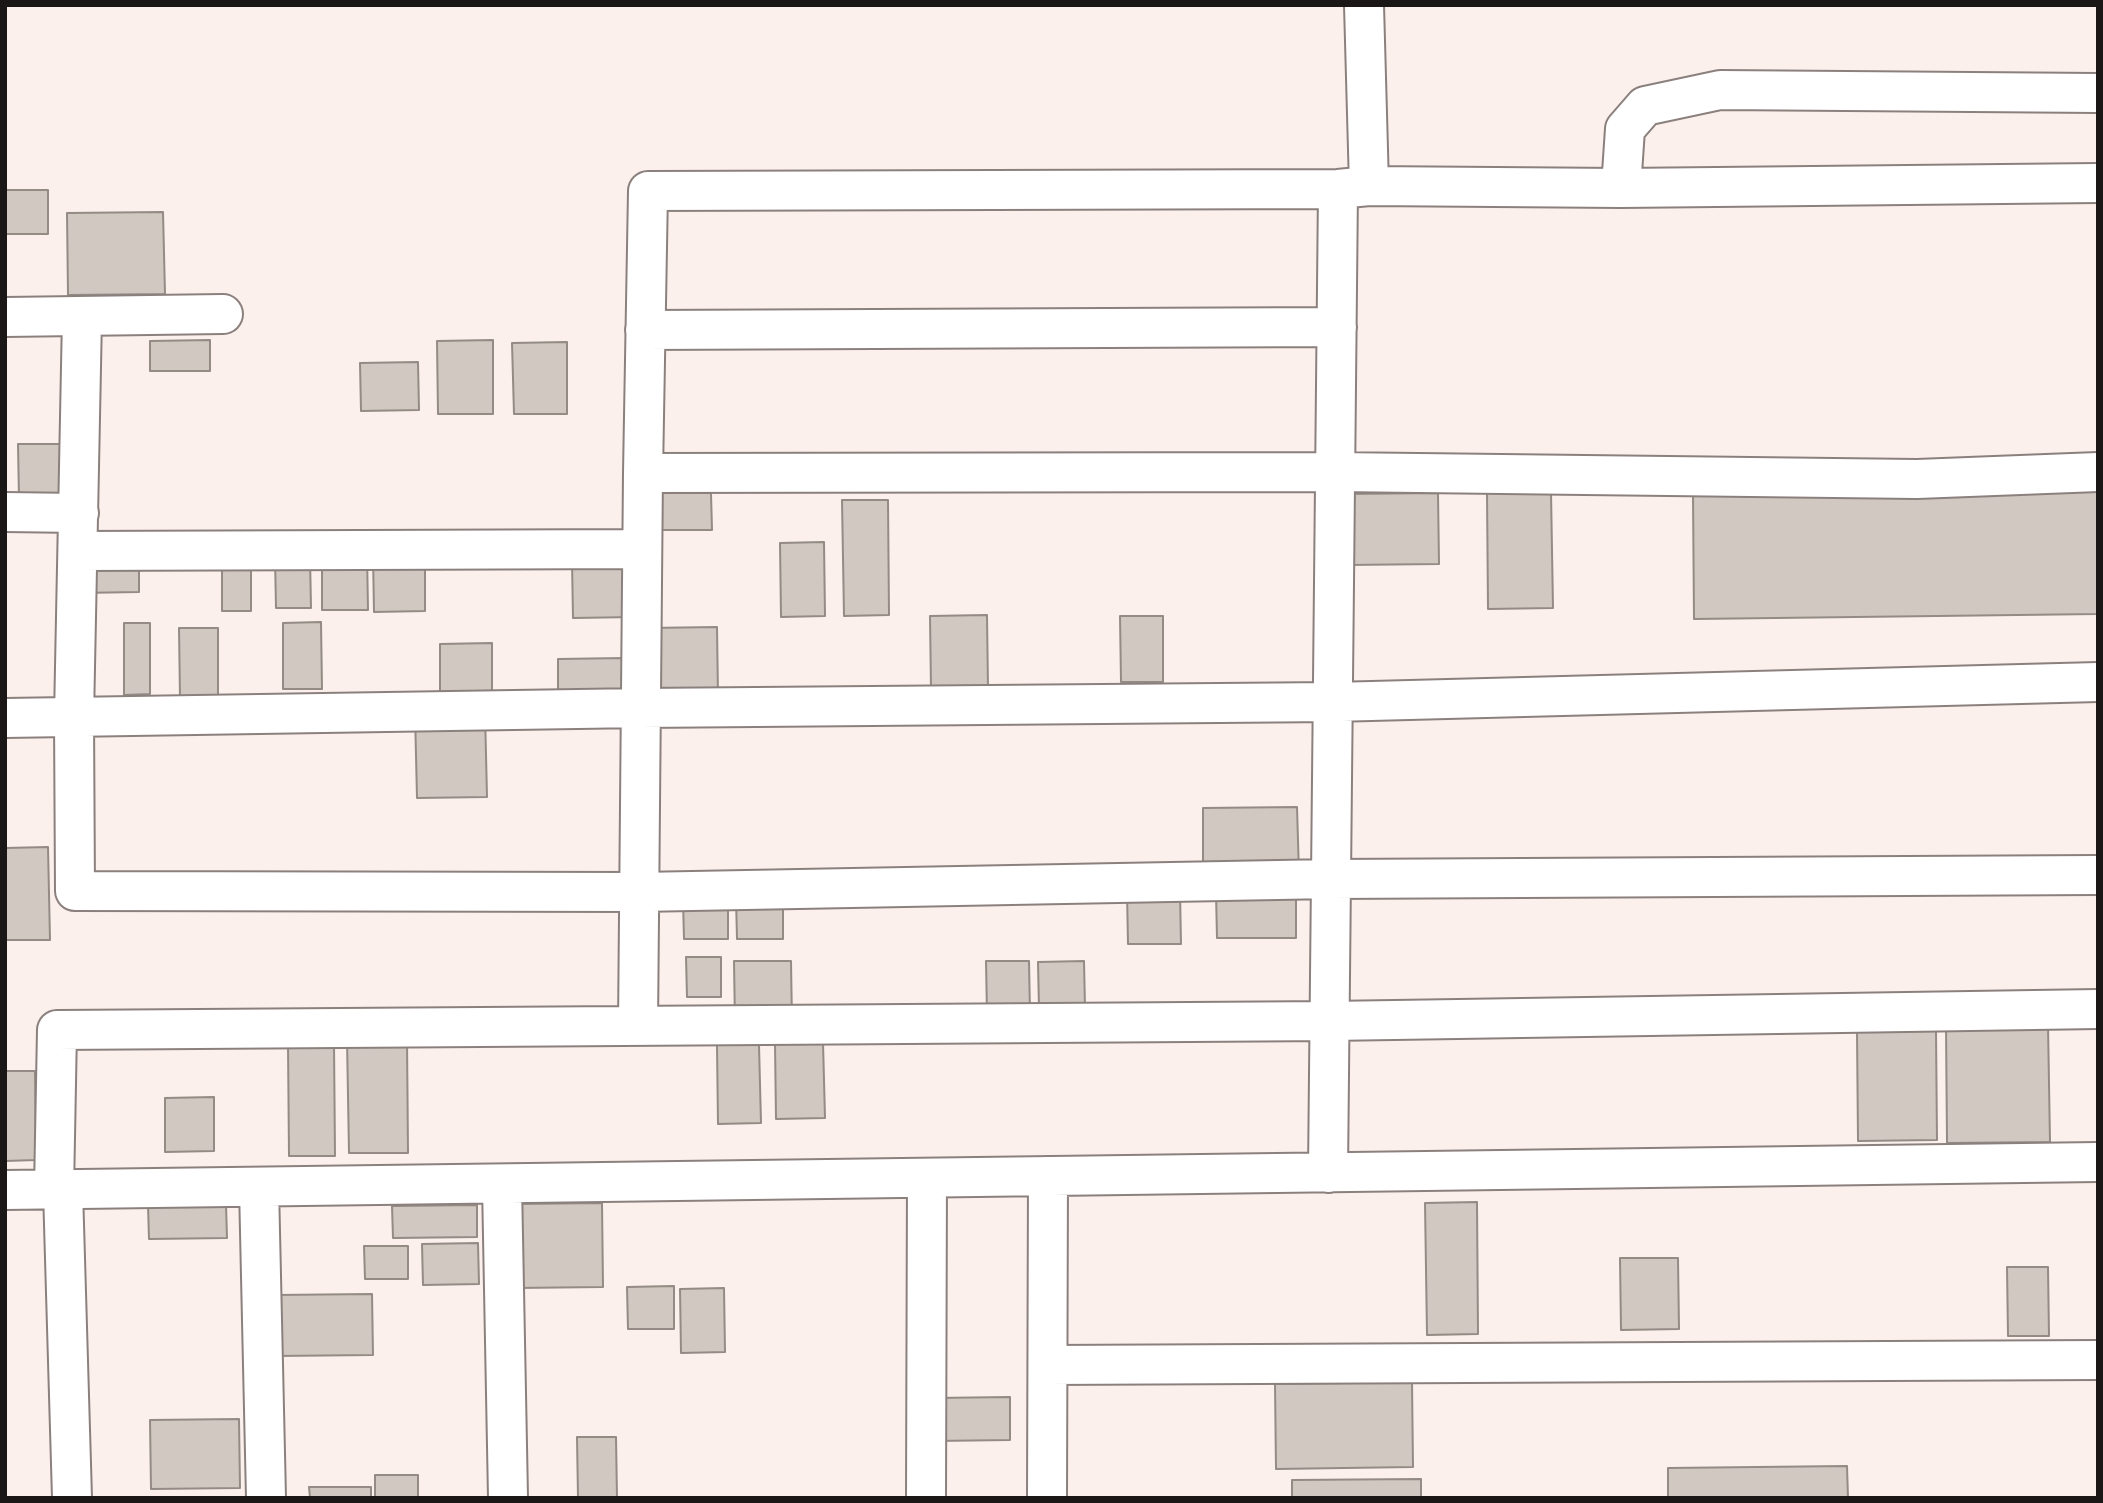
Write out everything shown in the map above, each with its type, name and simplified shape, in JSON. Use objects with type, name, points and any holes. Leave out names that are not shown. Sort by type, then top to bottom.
[{"type":"street","points":[[1328,1172],[1337,327],[1354,188],[1364,5]]},
{"type":"street","points":[[1621,188],[1625,129],[1645,106],[1720,90],[2098,93]]},
{"type":"street","points":[[638,1026],[648,191],[1621,188],[2098,183]]},
{"type":"street","points":[[5,317],[223,314]]},
{"type":"street","points":[[82,317],[74,717],[75,891],[639,892],[1331,879],[2098,875]]},
{"type":"street","points":[[645,330],[1337,327]]},
{"type":"street","points":[[643,473],[1335,472],[1917,479],[2098,472]]},
{"type":"street","points":[[5,512],[79,513]]},
{"type":"street","points":[[78,551],[642,549]]},
{"type":"street","points":[[5,718],[640,708],[1333,702],[2098,682]]},
{"type":"street","points":[[72,1498],[58,1190],[57,1030],[1330,1021],[2098,1009]]},
{"type":"street","points":[[5,1190],[2098,1162]]},
{"type":"street","points":[[1047,1498],[1048,1176]]},
{"type":"street","points":[[926,1498],[927,1178]]},
{"type":"street","points":[[502,1184],[508,1498]]},
{"type":"street","points":[[259,1187],[267,1498]]},
{"type":"street","points":[[1048,1365],[2098,1360]]},
{"type":"building","points":[[5,190],[48,190],[48,234],[5,234]]},
{"type":"building","points":[[163,212],[165,294],[68,295],[67,213]]},
{"type":"building","points":[[210,340],[210,371],[150,371],[150,341]]},
{"type":"building","points":[[493,340],[493,414],[438,414],[437,341]]},
{"type":"building","points":[[567,342],[567,414],[514,414],[512,343]]},
{"type":"building","points":[[418,362],[419,410],[361,411],[360,363]]},
{"type":"building","points":[[18,444],[67,444],[68,498],[19,499]]},
{"type":"building","points":[[2098,490],[2098,614],[1694,619],[1693,495]]},
{"type":"building","points":[[1551,492],[1553,608],[1488,609],[1487,493]]},
{"type":"building","points":[[649,493],[711,493],[712,530],[650,530]]},
{"type":"building","points":[[1438,493],[1439,564],[1346,565],[1345,494]]},
{"type":"building","points":[[842,500],[888,500],[889,615],[844,616]]},
{"type":"building","points":[[824,542],[825,616],[781,617],[780,543]]},
{"type":"building","points":[[367,553],[368,610],[322,610],[322,554]]},
{"type":"building","points":[[425,554],[425,611],[374,612],[373,555]]},
{"type":"building","points":[[310,557],[311,608],[276,608],[275,558]]},
{"type":"building","points":[[222,560],[251,560],[251,611],[222,611]]},
{"type":"building","points":[[635,560],[636,617],[573,618],[572,561]]},
{"type":"building","points":[[79,563],[139,563],[139,592],[79,593]]},
{"type":"building","points":[[987,615],[988,688],[931,689],[930,616]]},
{"type":"building","points":[[1120,616],[1163,616],[1163,682],[1121,682]]},
{"type":"building","points":[[321,622],[322,689],[283,689],[283,623]]},
{"type":"building","points":[[124,623],[150,623],[150,694],[124,695]]},
{"type":"building","points":[[717,627],[718,696],[649,698],[648,628]]},
{"type":"building","points":[[179,628],[218,628],[218,697],[180,698]]},
{"type":"building","points":[[492,643],[492,693],[440,694],[440,644]]},
{"type":"building","points":[[625,658],[625,696],[558,697],[558,659]]},
{"type":"building","points":[[485,712],[487,797],[417,798],[415,713]]},
{"type":"building","points":[[1297,807],[1299,874],[1203,875],[1203,808]]},
{"type":"building","points":[[48,847],[50,940],[5,940],[5,848]]},
{"type":"building","points":[[1127,892],[1180,892],[1181,944],[1128,944]]},
{"type":"building","points":[[1296,892],[1296,938],[1217,938],[1216,893]]},
{"type":"building","points":[[783,897],[783,939],[737,939],[736,898]]},
{"type":"building","points":[[728,900],[728,939],[684,939],[683,901]]},
{"type":"building","points":[[686,957],[721,957],[721,997],[687,997]]},
{"type":"building","points":[[734,961],[791,961],[792,1023],[735,1024]]},
{"type":"building","points":[[986,961],[1029,961],[1030,1014],[987,1015]]},
{"type":"building","points":[[1084,961],[1085,1008],[1039,1009],[1038,962]]},
{"type":"building","points":[[2048,1024],[2050,1142],[1947,1143],[1946,1025]]},
{"type":"building","points":[[1936,1030],[1937,1140],[1858,1141],[1857,1031]]},
{"type":"building","points":[[407,1038],[408,1153],[349,1153],[347,1039]]},
{"type":"building","points":[[823,1042],[825,1118],[776,1119],[775,1043]]},
{"type":"building","points":[[334,1043],[335,1156],[289,1156],[288,1044]]},
{"type":"building","points":[[717,1045],[759,1045],[761,1123],[718,1124]]},
{"type":"building","points":[[5,1071],[35,1071],[36,1160],[5,1161]]},
{"type":"building","points":[[214,1097],[214,1151],[165,1152],[165,1098]]},
{"type":"building","points":[[1477,1202],[1478,1334],[1427,1335],[1425,1203]]},
{"type":"building","points":[[602,1203],[603,1287],[516,1288],[516,1204]]},
{"type":"building","points":[[226,1204],[227,1238],[149,1239],[148,1205]]},
{"type":"building","points":[[477,1205],[477,1237],[393,1238],[392,1206]]},
{"type":"building","points":[[478,1243],[479,1284],[423,1285],[422,1244]]},
{"type":"building","points":[[364,1246],[408,1246],[408,1279],[365,1279]]},
{"type":"building","points":[[1620,1258],[1678,1258],[1679,1329],[1621,1330]]},
{"type":"building","points":[[2007,1267],[2048,1267],[2049,1336],[2008,1336]]},
{"type":"building","points":[[674,1286],[674,1329],[628,1329],[627,1287]]},
{"type":"building","points":[[724,1288],[725,1352],[681,1353],[680,1289]]},
{"type":"building","points":[[372,1294],[373,1355],[275,1356],[275,1295]]},
{"type":"building","points":[[1412,1382],[1413,1467],[1276,1469],[1275,1384]]},
{"type":"building","points":[[1010,1397],[1010,1440],[934,1441],[934,1398]]},
{"type":"building","points":[[239,1419],[240,1488],[151,1489],[150,1420]]},
{"type":"building","points":[[577,1437],[616,1437],[617,1498],[578,1498]]},
{"type":"building","points":[[1847,1466],[1848,1498],[1668,1498],[1668,1468]]},
{"type":"building","points":[[375,1475],[418,1475],[418,1498],[375,1498]]},
{"type":"building","points":[[1421,1479],[1421,1498],[1292,1498],[1292,1480]]},
{"type":"building","points":[[309,1487],[371,1487],[371,1498],[310,1498]]}]
